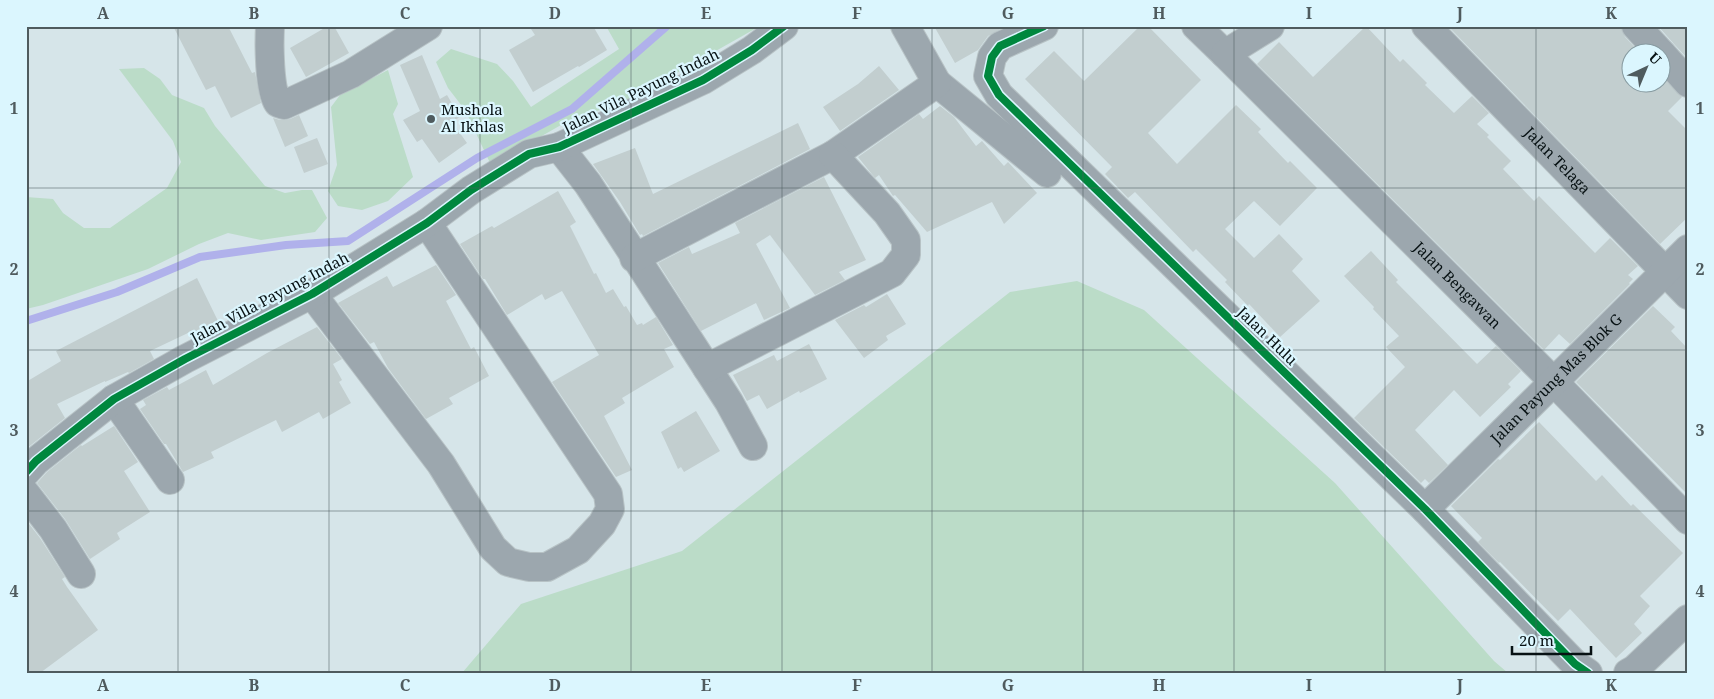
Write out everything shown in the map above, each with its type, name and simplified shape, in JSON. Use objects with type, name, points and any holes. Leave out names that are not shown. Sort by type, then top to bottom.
[{"type":"street","points":[[270,26],[273,91],[281,105],[313,93],[351,74],[428,26]]},
{"type":"street","name":"Jalan Vila Payung Indah","points":[[753,446],[729,402],[634,258],[588,184],[559,146],[703,80],[752,50],[784,26]]},
{"type":"street","points":[[905,26],[937,83],[1047,173]]},
{"type":"street","name":"Jalan Hulu","points":[[1044,26],[1000,46],[992,57],[988,76],[999,95],[1425,509],[1575,664],[1588,673]]},
{"type":"street","name":"Jalan Bengawan","points":[[1196,26],[1553,381],[1688,520]]},
{"type":"street","points":[[1225,54],[1270,26]]},
{"type":"street","name":"Jalan Telaga","points":[[1426,26],[1688,295]]},
{"type":"street","points":[[1636,26],[1651,42]]},
{"type":"street","points":[[1672,65],[1688,82]]},
{"type":"street","points":[[634,258],[833,155],[937,83]]},
{"type":"street","name":"Jalan Villa Payung Indah","points":[[26,472],[36,461],[114,400],[185,359],[312,294],[427,223],[472,190],[529,154],[559,146]]},
{"type":"street","points":[[707,368],[892,273],[906,255],[906,240],[887,213],[833,155]]},
{"type":"street","name":"Jalan Villa Payung Indah","points":[[312,294],[441,464],[493,548],[508,562],[528,568],[547,567],[578,550],[602,524],[610,509],[608,494],[427,223]]},
{"type":"street","name":"Jalan Payung Mas Blok G","points":[[1425,509],[1688,249]]},
{"type":"street","points":[[114,400],[170,480]]},
{"type":"street","points":[[26,494],[53,529],[81,574]]},
{"type":"street","points":[[1628,673],[1635,669],[1688,620]]},
{"type":"green space","points":[[606,26],[760,26],[629,100],[568,121],[491,165],[465,110],[448,88],[436,62],[451,49],[497,64],[513,81],[531,107],[619,49]]},
{"type":"green space","points":[[144,68],[160,79],[172,95],[204,108],[215,126],[265,186],[285,193],[312,190],[327,218],[315,232],[261,240],[228,233],[199,244],[148,269],[26,309],[26,197],[53,199],[63,213],[84,228],[110,228],[167,188],[181,162],[173,141],[119,69]]},
{"type":"green space","points":[[388,70],[398,104],[393,114],[413,177],[388,201],[362,210],[338,206],[328,191],[337,165],[331,107],[340,95]]},
{"type":"green space","points":[[1077,281],[1144,310],[1335,483],[1494,661],[1508,673],[462,673],[521,604],[682,551],[1010,292]]},
{"type":"building","points":[[173,26],[228,26],[252,73],[255,72],[261,103],[231,118],[215,86],[206,90]]},
{"type":"building","points":[[328,26],[334,26],[349,53],[306,77],[290,48]]},
{"type":"building","points":[[529,26],[593,26],[607,50],[533,92],[509,50],[535,35]]},
{"type":"building","points":[[934,26],[1006,26],[988,36],[978,50],[955,63]]},
{"type":"building","points":[[1140,26],[1148,26],[1201,80],[1148,133],[1177,164],[1236,105],[1261,129],[1258,132],[1288,163],[1290,161],[1317,188],[1280,226],[1254,201],[1225,229],[1254,258],[1279,234],[1303,259],[1292,271],[1320,301],[1280,337],[1225,282],[1227,280],[1196,249],[1193,252],[1135,192],[1128,198],[1105,174],[1112,167],[1025,79],[1054,51],[1084,81]]},
{"type":"building","points":[[1366,26],[1400,62],[1403,59],[1427,83],[1425,85],[1454,113],[1472,96],[1489,113],[1477,124],[1511,161],[1503,169],[1534,201],[1539,196],[1595,253],[1610,238],[1638,266],[1628,275],[1633,279],[1630,284],[1570,344],[1559,334],[1544,350],[1257,64],[1279,42],[1313,77]]},
{"type":"building","points":[[1448,26],[1621,26],[1625,37],[1630,42],[1622,42],[1622,92],[1672,92],[1672,87],[1682,97],[1668,111],[1688,131],[1688,217],[1660,244]]},
{"type":"building","points":[[1658,26],[1688,26],[1688,59],[1674,44]]},
{"type":"building","points":[[422,55],[440,99],[447,95],[460,117],[452,122],[467,143],[439,163],[422,139],[417,142],[403,120],[420,111],[400,65]]},
{"type":"building","points":[[879,66],[899,90],[840,131],[823,107],[858,84]]},
{"type":"building","points":[[940,106],[954,117],[976,146],[982,141],[1004,166],[1008,162],[1037,193],[1004,224],[992,202],[927,232],[895,195],[893,196],[879,175],[875,178],[858,157],[919,114],[923,119]]},
{"type":"building","points":[[299,115],[308,136],[285,147],[273,118],[280,120],[290,119]]},
{"type":"building","points":[[798,123],[810,149],[643,236],[642,234],[640,235],[620,202],[593,164],[635,148],[653,194]]},
{"type":"building","points":[[317,138],[328,164],[304,173],[294,147]]},
{"type":"building","points":[[824,177],[866,260],[839,272],[845,280],[815,295],[770,235],[756,244],[790,308],[764,320],[756,303],[701,331],[658,263],[689,247],[692,254],[740,233],[735,223]]},
{"type":"building","points":[[558,191],[576,222],[570,226],[594,274],[596,273],[606,293],[613,289],[637,325],[642,323],[643,325],[656,317],[673,345],[664,349],[674,367],[622,398],[625,403],[604,416],[632,470],[616,477],[552,382],[599,355],[562,291],[545,300],[542,294],[507,315],[485,279],[483,279],[460,244],[492,226],[494,228]]},
{"type":"building","points":[[1371,251],[1398,280],[1396,282],[1477,364],[1496,346],[1521,371],[1508,384],[1511,387],[1480,417],[1454,390],[1415,430],[1448,465],[1429,483],[1425,479],[1421,483],[1354,418],[1405,367],[1386,347],[1399,336],[1344,276]]},
{"type":"building","points":[[436,265],[456,295],[446,301],[471,349],[474,347],[489,376],[449,398],[453,404],[426,419],[388,368],[374,342],[370,344],[338,303],[387,276],[393,287]]},
{"type":"building","points":[[197,278],[218,321],[150,351],[154,359],[129,373],[105,381],[57,404],[65,418],[26,449],[26,382],[61,361],[56,351]]},
{"type":"building","points":[[887,294],[906,324],[886,336],[888,340],[864,358],[835,320],[864,305],[866,307]]},
{"type":"building","points":[[1653,306],[1675,327],[1671,331],[1688,349],[1688,495],[1576,382]]},
{"type":"building","points":[[317,327],[342,359],[333,364],[342,380],[339,382],[351,403],[323,419],[319,412],[282,432],[276,420],[211,452],[214,458],[183,472],[166,444],[164,444],[140,409],[146,405],[143,400],[167,387],[169,390],[206,370],[213,385],[267,353]]},
{"type":"building","points":[[809,344],[827,379],[800,393],[799,391],[767,409],[759,395],[747,401],[733,375],[774,355],[777,361]]},
{"type":"building","points":[[696,411],[720,451],[684,472],[681,467],[678,469],[661,432]]},
{"type":"building","points":[[1539,422],[1596,481],[1602,475],[1631,506],[1633,504],[1683,553],[1640,596],[1650,606],[1634,624],[1642,633],[1616,658],[1570,609],[1558,621],[1478,542],[1482,538],[1451,506],[1498,459],[1500,460]]},
{"type":"building","points":[[114,426],[138,462],[124,471],[150,512],[117,533],[120,539],[90,559],[65,519],[37,483],[47,472],[81,445]]},
{"type":"building","points":[[26,520],[65,577],[62,579],[67,587],[98,630],[40,673],[26,673]]},
{"type":"waterway","points":[[26,321],[117,292],[200,257],[286,245],[348,241],[477,158],[572,109],[667,26]]},
{"type":"cycle path","points":[[26,472],[36,461],[114,399],[185,359],[312,294],[427,223],[471,190],[529,154],[559,147],[703,80],[752,50],[784,26]]},
{"type":"cycle path","points":[[1044,26],[1000,46],[992,57],[988,76],[999,95],[1425,509],[1575,664],[1588,673]]},
{"type":"place","name":"Mushola Al Ikhlas","points":[[431,119]]}]
